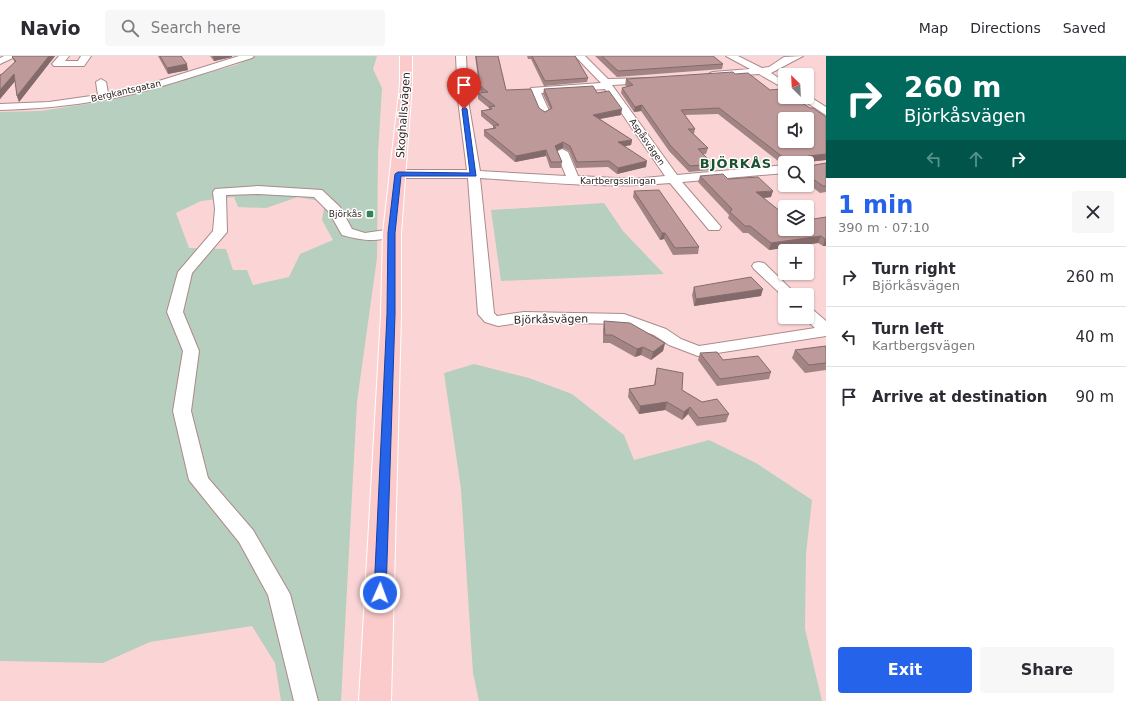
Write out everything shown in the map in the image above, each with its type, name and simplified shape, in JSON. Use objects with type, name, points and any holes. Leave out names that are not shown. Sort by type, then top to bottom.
[{"type":"main road","name":"Skoghallsvägen","points":[[375,701],[391,314],[392,233],[406,84],[406,56]]},
{"type":"street","points":[[64,56],[57,64],[81,64],[86,56]]},
{"type":"street","name":"Bergkantsgatan","points":[[0,107],[49,105],[103,98],[148,87],[249,56]]},
{"type":"street","name":"Björkåsvägen","points":[[461,56],[463,95],[474,174],[486,314],[491,318],[498,321],[524,317],[624,319],[660,332],[675,342],[698,351],[826,330]]},
{"type":"street","name":"Aspåsvägen","points":[[580,56],[606,84],[674,180],[714,227]]},
{"type":"street","points":[[731,56],[778,82]]},
{"type":"street","points":[[700,76],[771,70],[787,59],[798,56]]},
{"type":"street","points":[[546,113],[535,90],[660,79]]},
{"type":"street","points":[[101,82],[103,98]]},
{"type":"street","points":[[814,104],[826,112]]},
{"type":"street","points":[[562,152],[571,170],[573,181]]},
{"type":"street","name":"Kartbergsslingan","points":[[474,174],[573,181],[634,183],[778,170]]},
{"type":"street","points":[[398,174],[474,174]]},
{"type":"street","points":[[306,701],[279,594],[246,536],[199,480],[182,411],[191,351],[175,312],[185,272],[220,232],[221,209],[219,192],[258,190],[318,193],[335,210],[347,232],[365,237],[392,233]]},
{"type":"street","points":[[759,266],[783,288]]},
{"type":"street","points":[[814,319],[826,330]]},
{"type":"green space","points":[[255,56],[377,56],[373,69],[382,88],[378,153],[377,258],[357,402],[341,701],[281,701],[275,663],[252,626],[150,642],[103,663],[0,661],[0,112],[41,111],[106,101],[236,65]],"holes":[[[234,197],[238,207],[266,208],[298,197],[325,202],[322,220],[333,240],[300,254],[289,277],[253,285],[247,270],[233,270],[226,249],[189,248],[176,213],[201,201]]]},
{"type":"green space","points":[[604,203],[623,231],[664,274],[501,281],[491,210]]},
{"type":"green space","points":[[474,364],[529,378],[572,394],[624,435],[634,460],[709,440],[756,463],[812,500],[806,554],[805,629],[822,701],[479,701],[473,673],[461,489],[444,373]]},
{"type":"building","points":[[49,56],[17,96],[14,74],[0,90],[0,75],[16,61],[12,57]]},
{"type":"building","points":[[160,56],[181,56],[187,64],[167,68]]},
{"type":"building","points":[[476,56],[498,56],[506,90],[531,89],[539,108],[545,112],[552,108],[544,89],[593,86],[597,93],[609,91],[622,109],[593,115],[632,140],[618,142],[647,161],[618,168],[609,161],[577,162],[570,146],[563,142],[555,146],[562,162],[551,162],[546,150],[516,156],[484,130],[496,128],[493,126],[499,125],[481,111],[492,109],[489,107],[495,106],[478,93],[488,92],[480,86]]},
{"type":"building","points":[[532,56],[575,56],[588,78],[545,81]]},
{"type":"building","points":[[602,56],[713,56],[723,64],[618,71]]},
{"type":"building","points":[[733,72],[735,74],[748,73],[770,90],[778,89],[778,104],[804,104],[826,117],[826,154],[781,156],[719,108],[681,110],[695,129],[688,129],[708,148],[698,149],[713,164],[690,166],[670,145],[642,105],[635,107],[622,88],[633,85],[626,79]]},
{"type":"building","points":[[826,163],[826,186],[823,186],[814,180],[814,165]]},
{"type":"building","points":[[723,174],[728,179],[758,177],[773,191],[756,192],[778,209],[778,236],[814,236],[814,219],[826,217],[826,239],[821,236],[771,243],[750,226],[745,226],[730,212],[732,209],[700,176]]},
{"type":"building","points":[[659,190],[699,247],[675,248],[665,233],[662,233],[634,191]]},
{"type":"building","points":[[751,277],[763,289],[696,299],[694,287]]},
{"type":"building","points":[[604,321],[630,323],[665,343],[653,352],[643,347],[637,349],[612,335],[605,335]]},
{"type":"building","points":[[826,346],[826,363],[809,365],[795,350]]},
{"type":"building","points":[[717,352],[723,360],[758,356],[771,372],[720,379],[700,353]]},
{"type":"building","points":[[657,368],[683,373],[682,390],[702,402],[717,399],[729,414],[699,418],[690,407],[684,412],[667,402],[640,406],[629,389],[655,385]]},
{"type":"place","name":"Björkås","points":[[370,214]]},
{"type":"district","name":"BJÖRKÅS","points":[[736,163]]},
{"type":"route","points":[[380,593],[390,346],[392,233],[398,174],[474,174],[464,109]]}]
